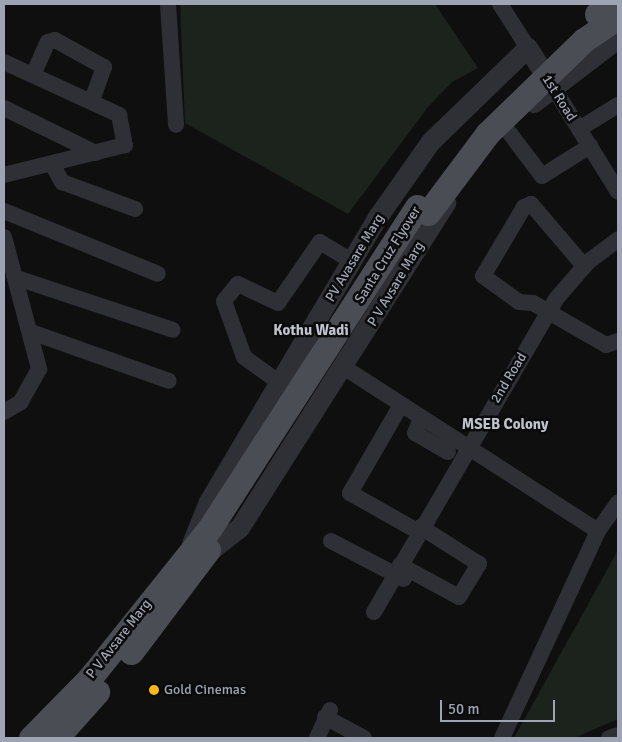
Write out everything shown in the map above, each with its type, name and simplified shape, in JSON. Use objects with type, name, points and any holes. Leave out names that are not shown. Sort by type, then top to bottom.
[{"type":"main road","name":"Santa Cruz Flyover","points":[[199,547],[470,139],[608,4]]},
{"type":"main road","points":[[422,210],[487,134],[584,40],[618,17]]},
{"type":"main road","name":"P V Avsare Marg","points":[[31,738],[116,657],[199,547]]},
{"type":"main road","points":[[56,738],[116,657]]},
{"type":"street","points":[[168,4],[176,125]]},
{"type":"street","name":"1st Road","points":[[500,4],[590,146],[613,172],[618,192]]},
{"type":"street","name":"P V Avsare Marg","points":[[199,547],[240,528],[345,368],[446,202],[505,127],[553,87],[618,39]]},
{"type":"street","points":[[33,75],[48,42],[55,40],[104,68],[92,100]]},
{"type":"street","name":"PV Avasare Marg","points":[[199,547],[210,502],[352,261],[431,142],[528,48]]},
{"type":"street","points":[[4,62],[92,100],[119,115],[125,145],[4,175]]},
{"type":"street","points":[[579,129],[618,105]]},
{"type":"street","points":[[4,108],[96,153]]},
{"type":"street","points":[[505,127],[542,176],[590,146]]},
{"type":"street","points":[[52,164],[62,182],[135,209]]},
{"type":"street","points":[[584,266],[536,205],[524,207],[484,280],[519,302],[533,303],[548,314],[606,345],[618,341]]},
{"type":"street","points":[[4,211],[158,274]]},
{"type":"street","name":"2nd Road","points":[[374,612],[419,536],[466,449],[548,314],[584,266],[618,239]]},
{"type":"street","points":[[280,383],[244,357],[224,301],[238,284],[278,304],[320,242],[352,261]]},
{"type":"street","points":[[4,412],[21,402],[33,387],[39,369],[17,278],[5,244]]},
{"type":"street","points":[[17,278],[173,330]]},
{"type":"street","points":[[31,332],[169,381]]},
{"type":"street","points":[[345,368],[466,449],[598,531]]},
{"type":"street","points":[[401,405],[350,492],[419,536]]},
{"type":"street","points":[[422,419],[415,433],[448,452]]},
{"type":"street","points":[[331,541],[400,569],[459,597],[479,564],[345,499]]},
{"type":"street","points":[[502,738],[598,531],[618,502]]},
{"type":"street","points":[[367,548],[456,608]]},
{"type":"street","points":[[317,738],[328,714],[364,738]]},
{"type":"street","points":[[609,738],[618,734]]},
{"type":"shaded area","points":[[180,4],[435,4],[478,68],[452,82],[428,107],[348,214],[185,123]]},
{"type":"shaded area","points":[[618,550],[618,719],[574,738],[514,738]]},
{"type":"place","name":"Gold Cinemas","points":[[154,690]]},
{"type":"district","name":"Kothu Wadi","points":[[311,331]]},
{"type":"district","name":"MSEB Colony","points":[[505,425]]}]
